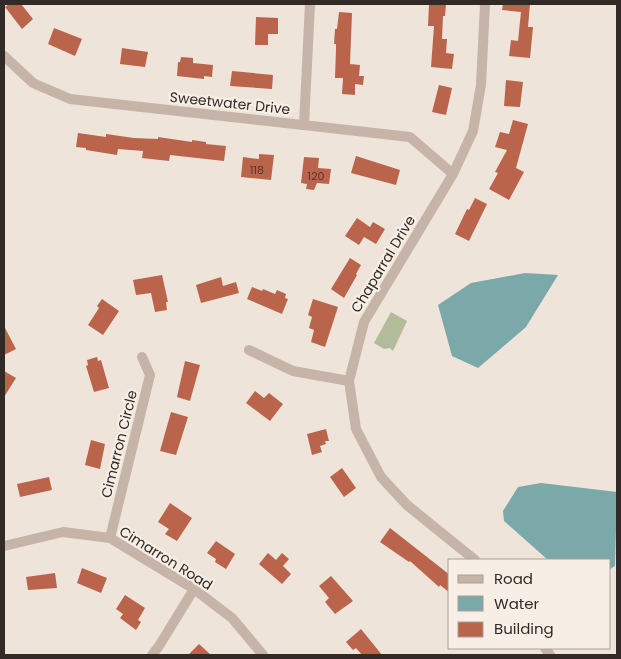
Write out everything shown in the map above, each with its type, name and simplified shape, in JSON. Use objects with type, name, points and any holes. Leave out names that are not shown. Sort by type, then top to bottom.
[{"type":"street","points":[[304,125],[310,4]]},
{"type":"street","name":"Chaparral Drive","points":[[474,559],[407,505],[382,478],[356,429],[349,380],[364,322],[454,174],[473,131],[481,85],[485,4]]},
{"type":"street","name":"Sweetwater Drive","points":[[4,56],[33,83],[70,99],[410,137],[454,174]]},
{"type":"street","points":[[249,350],[294,371],[349,380]]},
{"type":"street","name":"Cimarron Circle","points":[[110,538],[150,375],[142,357]]},
{"type":"street","name":"Cimarron Road","points":[[4,546],[63,532],[110,538],[194,589],[232,618],[263,655]]},
{"type":"street","points":[[152,655],[194,589]]},
{"type":"green space","points":[[391,312],[407,321],[393,351],[390,348],[384,349],[374,343]]},
{"type":"water","points":[[525,273],[558,275],[526,327],[478,368],[452,356],[438,305],[471,283]]},
{"type":"water","points":[[541,483],[617,492],[615,566],[611,568],[611,559],[547,559],[504,521],[503,511],[518,487]]},
{"type":"building","points":[[9,4],[21,4],[33,19],[22,29],[5,7]]},
{"type":"building","points":[[429,4],[446,4],[445,16],[443,16],[442,39],[447,39],[446,53],[454,54],[452,69],[431,67],[434,26],[428,26]]},
{"type":"building","points":[[503,4],[530,4],[528,27],[533,27],[530,58],[509,56],[511,40],[518,41],[521,12],[502,10]]},
{"type":"building","points":[[339,12],[352,13],[350,64],[360,65],[359,76],[364,76],[363,85],[355,84],[355,95],[342,94],[343,78],[335,78],[336,44],[334,44]]},
{"type":"building","points":[[256,17],[278,18],[278,34],[268,34],[268,45],[255,45]]},
{"type":"building","points":[[54,28],[82,39],[75,56],[48,44]]},
{"type":"building","points":[[122,48],[148,52],[145,67],[120,64]]},
{"type":"building","points":[[181,57],[193,58],[193,63],[213,65],[212,77],[204,76],[204,79],[177,76],[178,62],[180,62]]},
{"type":"building","points":[[232,71],[273,75],[272,89],[230,86]]},
{"type":"building","points":[[506,80],[523,82],[520,107],[504,106]]},
{"type":"building","points":[[439,85],[452,88],[446,115],[432,112]]},
{"type":"building","points":[[513,120],[528,124],[516,168],[524,172],[509,200],[489,189],[498,173],[495,172],[507,150],[495,147],[500,132],[509,134]]},
{"type":"building","points":[[78,133],[106,137],[106,134],[134,138],[158,139],[158,137],[206,142],[206,144],[226,146],[224,161],[170,155],[169,161],[142,158],[143,151],[118,149],[117,155],[86,150],[86,148],[76,147]]},
{"type":"building","points":[[259,154],[274,155],[271,180],[241,177],[243,157],[259,159]]},
{"type":"building","points":[[356,156],[400,170],[396,185],[351,173]]},
{"type":"building","points":[[304,157],[319,158],[318,168],[331,169],[329,184],[317,183],[314,190],[306,189],[307,184],[301,183]]},
{"type":"building","points":[[475,198],[487,204],[469,241],[455,234],[467,209],[469,210]]},
{"type":"building","points":[[357,218],[370,227],[373,222],[385,229],[376,244],[364,237],[359,245],[345,236]]},
{"type":"building","points":[[350,258],[361,265],[344,298],[331,289]]},
{"type":"building","points":[[162,275],[168,302],[166,302],[167,310],[155,312],[151,293],[136,295],[133,280]]},
{"type":"building","points":[[221,277],[223,286],[236,282],[239,293],[201,303],[196,285]]},
{"type":"building","points":[[252,287],[275,294],[277,290],[286,294],[285,298],[288,299],[282,314],[247,299]]},
{"type":"building","points":[[102,299],[119,311],[103,335],[88,325],[99,308],[97,306]]},
{"type":"building","points":[[313,299],[338,307],[325,347],[311,342],[314,330],[309,328],[312,317],[308,315]]},
{"type":"building","points":[[4,326],[16,349],[4,355]]},
{"type":"building","points":[[97,357],[98,361],[101,360],[109,388],[94,392],[86,366],[88,365],[87,360]]},
{"type":"building","points":[[185,361],[200,365],[190,401],[177,397]]},
{"type":"building","points":[[4,371],[16,378],[4,397]]},
{"type":"building","points":[[255,391],[264,398],[269,393],[283,404],[270,421],[246,403]]},
{"type":"building","points":[[171,412],[188,417],[176,455],[160,451]]},
{"type":"building","points":[[326,429],[329,441],[325,441],[326,444],[320,446],[322,452],[312,455],[307,434]]},
{"type":"building","points":[[91,440],[105,444],[100,469],[85,465]]},
{"type":"building","points":[[342,468],[356,488],[344,497],[330,477]]},
{"type":"building","points":[[49,477],[52,490],[20,497],[17,484]]},
{"type":"building","points":[[170,503],[192,518],[177,541],[165,534],[169,529],[158,522]]},
{"type":"building","points":[[390,528],[448,573],[448,591],[440,585],[439,587],[410,561],[380,542]]},
{"type":"building","points":[[216,541],[235,554],[226,569],[215,562],[216,559],[207,553]]},
{"type":"building","points":[[268,553],[276,560],[282,553],[289,559],[283,566],[291,574],[282,584],[259,564]]},
{"type":"building","points":[[82,568],[107,578],[101,593],[77,583]]},
{"type":"building","points":[[55,573],[57,588],[28,590],[26,577]]},
{"type":"building","points":[[331,576],[353,601],[335,614],[325,602],[329,598],[319,586]]},
{"type":"building","points":[[125,595],[145,608],[138,620],[141,622],[136,630],[120,618],[123,614],[116,609]]},
{"type":"building","points":[[361,629],[382,655],[362,655],[356,648],[353,650],[346,642]]},
{"type":"building","points":[[199,644],[211,655],[188,655]]}]
